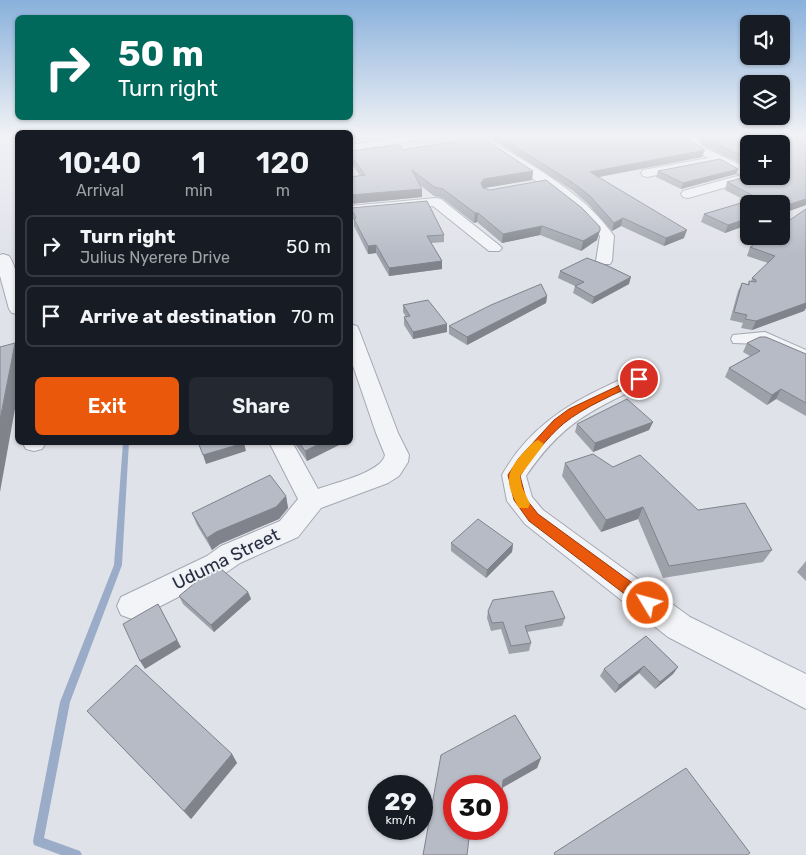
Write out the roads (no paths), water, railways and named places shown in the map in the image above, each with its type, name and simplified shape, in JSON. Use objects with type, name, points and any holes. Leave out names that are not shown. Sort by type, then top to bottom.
[{"type":"street","points":[[535,175],[568,197],[606,233],[604,260]]},
{"type":"street","points":[[688,194],[740,178]]},
{"type":"street","points":[[530,186],[547,183]]},
{"type":"street","points":[[353,210],[436,202],[494,248]]},
{"type":"street","points":[[7,258],[15,295]]},
{"type":"street","points":[[740,339],[766,338],[806,358]]},
{"type":"street","name":"Uduma Street","points":[[132,606],[217,564],[231,554],[244,550],[289,528],[312,501],[379,477],[390,470],[396,462],[397,455],[356,367],[353,348]]},
{"type":"street","points":[[639,379],[573,412],[558,422],[523,461],[514,475],[520,500],[534,517],[679,626],[806,692]]},
{"type":"street","points":[[282,445],[312,501]]},
{"type":"waterway","points":[[76,855],[38,841],[65,702],[118,565],[126,445]]}]
